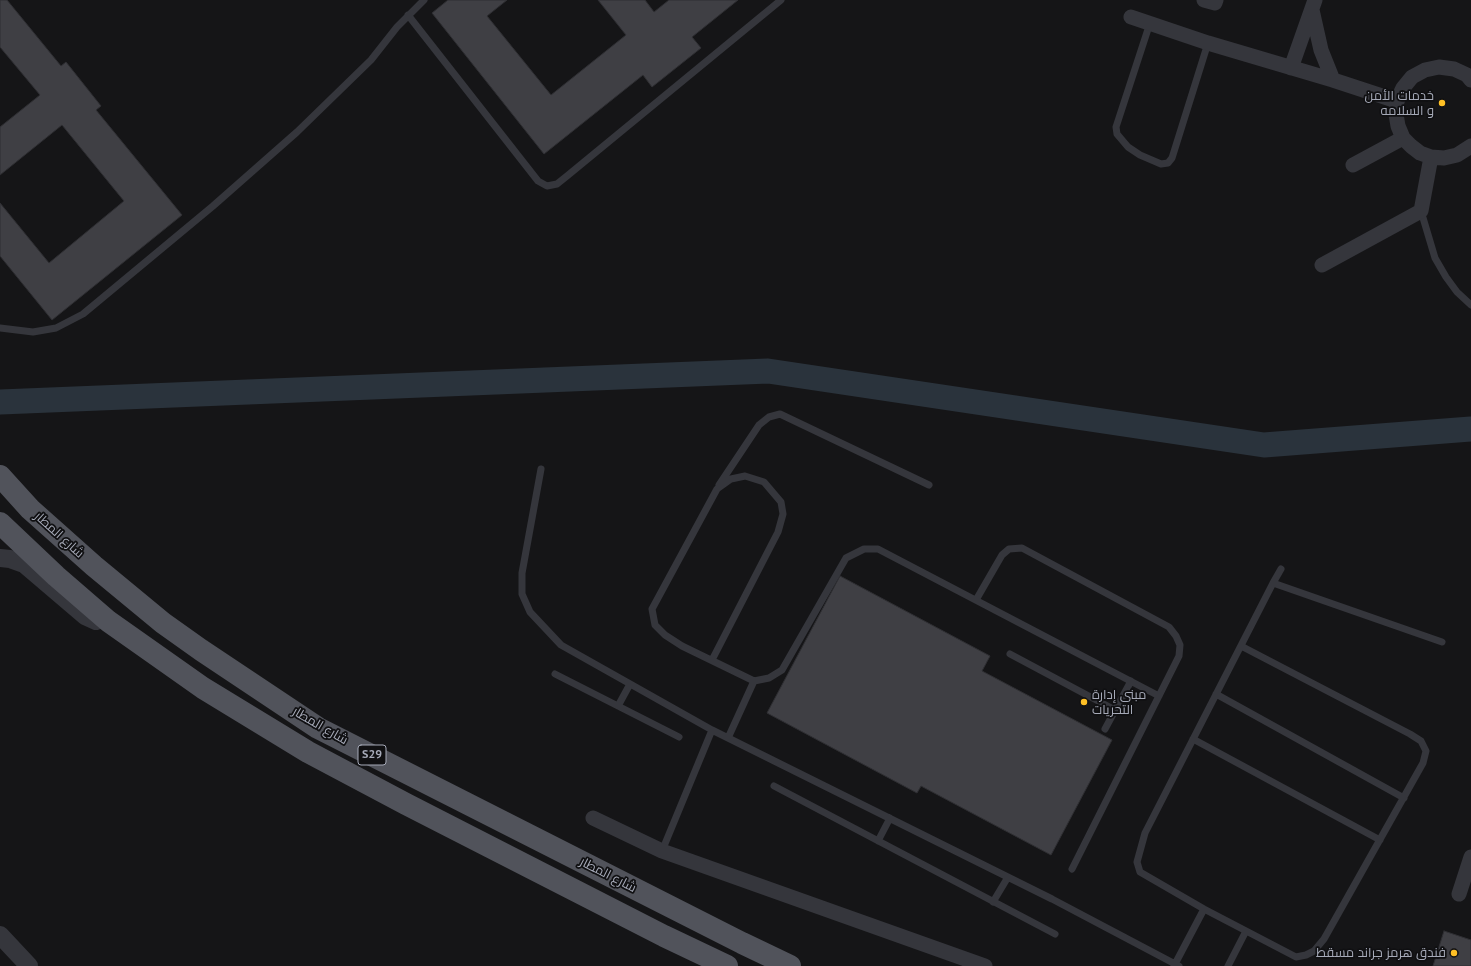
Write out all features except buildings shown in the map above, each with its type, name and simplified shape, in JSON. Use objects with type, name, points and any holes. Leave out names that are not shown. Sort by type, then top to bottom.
[{"type":"main road","name":"شارع المطار","points":[[0,476],[30,510],[94,566],[163,623],[318,728],[790,966]]},
{"type":"main road","name":"S29","points":[[0,523],[56,576],[108,621],[203,688],[308,752],[664,936],[727,966]]},
{"type":"main road","points":[[664,936],[700,966]]},
{"type":"main road","points":[[742,943],[808,966]]},
{"type":"street","points":[[1204,0],[1215,3],[1216,0]]},
{"type":"street","points":[[1291,68],[1314,5]]},
{"type":"street","points":[[1314,5],[1321,50],[1333,80]]},
{"type":"street","points":[[1131,17],[1208,43],[1333,80],[1397,102]]},
{"type":"street","points":[[1471,80],[1454,69],[1439,67],[1425,70],[1412,77],[1403,88],[1397,102],[1396,114],[1398,126],[1403,138],[1420,153],[1431,157],[1444,158],[1457,155],[1471,146]]},
{"type":"street","points":[[1353,165],[1403,138]]},
{"type":"street","points":[[1322,265],[1420,211],[1431,157]]},
{"type":"street","points":[[0,558],[10,558],[24,564],[91,620],[97,622],[108,621]]},
{"type":"street","points":[[593,818],[662,851],[985,966]]},
{"type":"street","points":[[1459,894],[1471,857]]},
{"type":"street","points":[[0,935],[29,966]]},
{"type":"lane","points":[[0,328],[33,332],[56,328],[82,314],[213,206],[297,132],[371,60],[408,15],[424,0]]},
{"type":"lane","points":[[408,15],[538,181],[547,186],[557,184],[568,176],[781,0]]},
{"type":"lane","points":[[1150,23],[1116,127],[1116,134],[1128,147],[1140,155],[1161,164],[1168,162],[1172,158],[1208,43]]},
{"type":"lane","points":[[1420,211],[1435,258],[1457,292],[1471,305]]},
{"type":"lane","points":[[929,485],[780,414],[769,416],[759,425],[717,489],[652,609],[655,625],[665,635],[682,646],[754,681],[770,678],[782,670],[846,558],[864,549],[878,549],[1159,696]]},
{"type":"lane","points":[[541,470],[522,574],[522,594],[530,612],[561,645],[712,730],[1008,877],[1176,965],[1204,909]]},
{"type":"lane","points":[[712,660],[778,532],[783,514],[781,502],[764,482],[745,476],[731,479],[717,489]]},
{"type":"lane","points":[[976,600],[1002,555],[1009,549],[1022,548],[1169,627],[1176,636],[1180,645],[1179,656],[1072,869]]},
{"type":"lane","points":[[1241,646],[1410,734],[1421,742],[1426,751],[1423,763],[1324,939],[1314,951],[1306,955],[1296,957],[1204,909],[1140,872],[1137,862],[1144,832],[1281,569]]},
{"type":"lane","points":[[1273,583],[1442,642]]},
{"type":"lane","points":[[1010,654],[1115,710]]},
{"type":"lane","points":[[555,674],[679,737]]},
{"type":"lane","points":[[728,738],[754,681]]},
{"type":"lane","points":[[1105,729],[1130,681]]},
{"type":"lane","points":[[618,706],[630,684]]},
{"type":"lane","points":[[1216,694],[1404,798]]},
{"type":"lane","points":[[662,851],[712,730]]},
{"type":"lane","points":[[1193,739],[1380,840]]},
{"type":"lane","points":[[774,786],[1055,934]]},
{"type":"lane","points":[[878,841],[890,818]]},
{"type":"lane","points":[[993,902],[1008,877]]},
{"type":"lane","points":[[1228,966],[1246,931]]},
{"type":"waterway","points":[[0,402],[768,371],[1264,445],[1471,429]]},
{"type":"place","name":"خدمات الأمن و السلامه","points":[[1442,103]]},
{"type":"place","name":"مبنى إدارة التحريات","points":[[1084,702]]},
{"type":"place","name":"فندق هرمز جراند مسقط","points":[[1454,953]]}]
